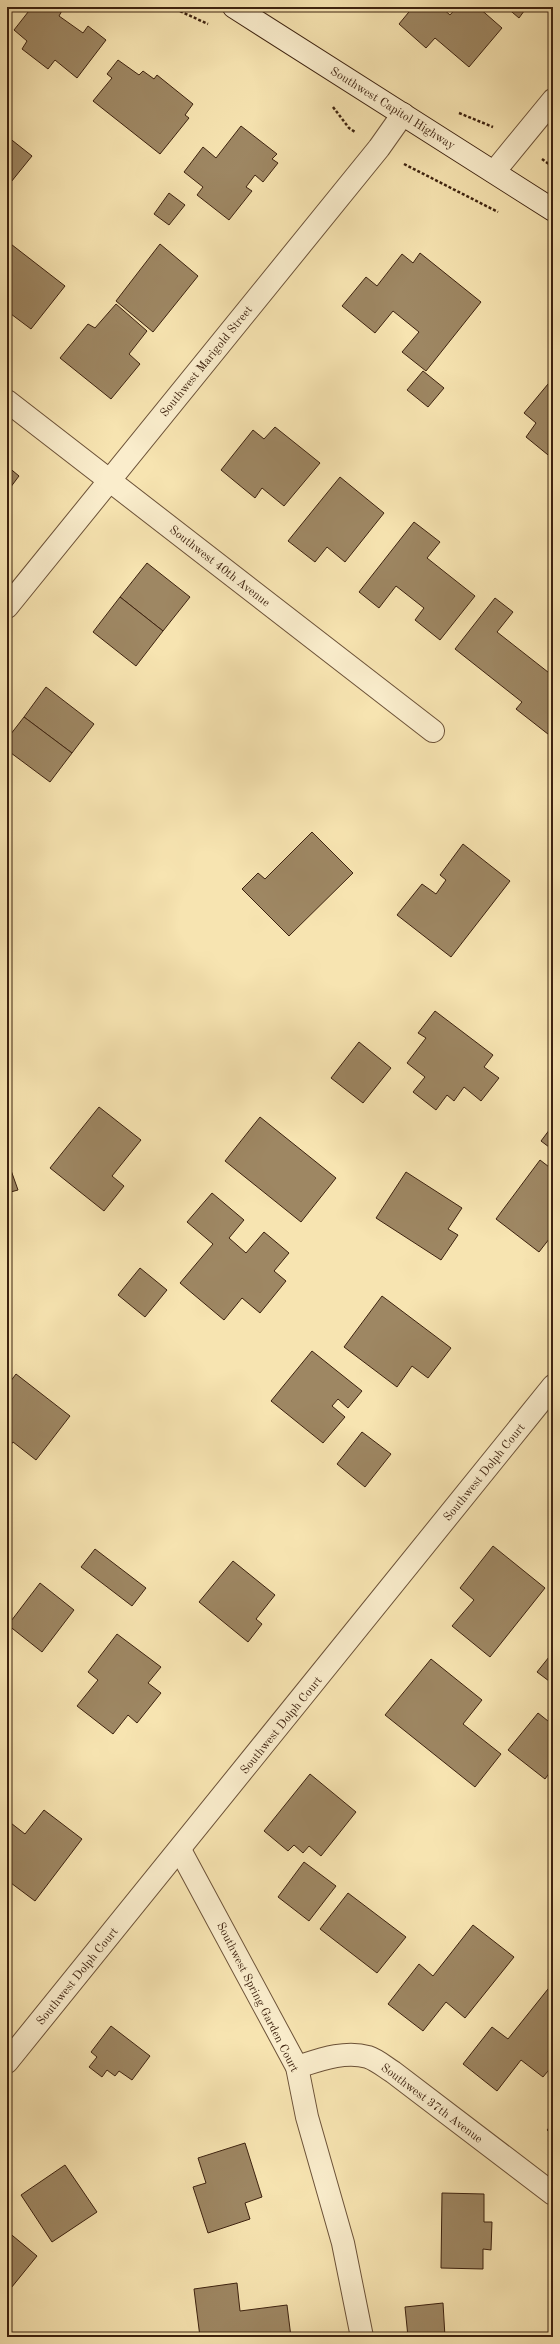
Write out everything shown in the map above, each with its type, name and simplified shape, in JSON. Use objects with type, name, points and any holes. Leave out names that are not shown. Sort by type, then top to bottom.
[{"type":"street","name":"Southwest Capitol Highway","points":[[234,7],[553,210]]},
{"type":"street","points":[[494,172],[553,100]]},
{"type":"street","name":"Southwest Marigold Street","points":[[7,607],[379,148],[403,114]]},
{"type":"street","name":"Southwest 40th Avenue","points":[[7,401],[433,731]]},
{"type":"street","name":"Southwest Dolph Court","points":[[7,2062],[180,1850],[553,1386]]},
{"type":"street","name":"Southwest Spring Garden Court","points":[[180,1850],[297,2067],[307,2117],[344,2243],[362,2337]]},
{"type":"street","name":"Southwest 37th Avenue","points":[[297,2067],[330,2057],[356,2055],[369,2057],[393,2072],[553,2194]]},
{"type":"path","points":[[171,7],[177,11]]},
{"type":"path","points":[[402,163],[503,216]]},
{"type":"building","points":[[32,7],[64,7],[59,16],[83,33],[88,26],[106,40],[77,78],[55,60],[48,69],[22,49],[27,41],[14,30]]},
{"type":"building","points":[[413,7],[441,7],[450,15],[457,7],[478,7],[502,28],[469,67],[435,38],[426,48],[399,24]]},
{"type":"building","points":[[506,7],[527,7],[519,18]]},
{"type":"building","points":[[118,60],[139,75],[143,71],[154,79],[157,75],[193,104],[185,115],[189,118],[160,154],[93,101],[112,78],[107,74]]},
{"type":"building","points":[[241,126],[277,154],[272,159],[278,163],[263,182],[255,175],[246,187],[252,191],[229,220],[197,195],[203,187],[184,172],[203,147],[216,158]]},
{"type":"building","points":[[8,137],[32,156],[7,187],[7,139]]},
{"type":"building","points":[[169,193],[185,205],[169,225],[154,214]]},
{"type":"building","points":[[7,241],[65,286],[31,329],[7,311]]},
{"type":"building","points":[[160,244],[198,276],[153,332],[116,301]]},
{"type":"building","points":[[420,253],[481,302],[426,371],[402,352],[419,332],[393,311],[375,333],[342,306],[366,277],[377,286],[402,254],[413,263]]},
{"type":"building","points":[[116,304],[147,331],[129,354],[140,364],[111,399],[60,358],[88,324],[95,328]]},
{"type":"building","points":[[423,371],[444,388],[428,407],[407,390]]},
{"type":"building","points":[[553,378],[553,459],[526,437],[536,423],[524,413]]},
{"type":"building","points":[[275,427],[320,463],[284,506],[262,488],[255,498],[221,470],[253,430],[264,439]]},
{"type":"building","points":[[7,466],[19,476],[7,492]]},
{"type":"building","points":[[340,477],[384,513],[345,562],[327,547],[315,562],[288,541]]},
{"type":"building","points":[[414,522],[440,542],[427,558],[475,596],[440,640],[415,620],[424,608],[396,586],[379,608],[359,592]]},
{"type":"building","points":[[147,563],[190,597],[163,631],[120,597]]},
{"type":"building","points":[[120,597],[163,631],[136,666],[93,632]]},
{"type":"building","points":[[495,598],[513,612],[497,632],[553,676],[553,738],[516,709],[522,702],[455,649]]},
{"type":"building","points":[[46,687],[94,724],[72,753],[24,717]]},
{"type":"building","points":[[24,717],[72,753],[50,782],[7,750],[7,739]]},
{"type":"building","points":[[312,832],[353,873],[289,936],[242,889],[258,873],[265,879]]},
{"type":"building","points":[[463,844],[510,881],[451,957],[397,915],[422,884],[436,894],[446,880],[440,875]]},
{"type":"building","points":[[435,1011],[493,1055],[484,1067],[499,1078],[481,1101],[464,1087],[454,1101],[447,1095],[436,1110],[413,1092],[425,1077],[407,1063],[426,1038],[418,1033]]},
{"type":"building","points":[[359,1042],[391,1068],[363,1103],[331,1078]]},
{"type":"building","points":[[99,1107],[141,1140],[112,1176],[124,1186],[104,1211],[50,1168]]},
{"type":"building","points":[[260,1117],[336,1178],[301,1222],[225,1161]]},
{"type":"building","points":[[553,1125],[553,1150],[541,1141]]},
{"type":"building","points":[[7,1159],[18,1190],[7,1193]]},
{"type":"building","points":[[540,1160],[553,1170],[553,1234],[539,1252],[496,1219]]},
{"type":"building","points":[[406,1172],[462,1208],[448,1229],[458,1235],[441,1260],[376,1218]]},
{"type":"building","points":[[212,1193],[244,1220],[229,1238],[246,1253],[264,1232],[289,1253],[274,1271],[286,1281],[260,1313],[242,1298],[224,1320],[180,1283],[213,1244],[187,1222]]},
{"type":"building","points":[[140,1268],[167,1290],[145,1317],[118,1295]]},
{"type":"building","points":[[382,1296],[451,1348],[428,1378],[412,1366],[397,1387],[344,1347]]},
{"type":"building","points":[[312,1351],[362,1391],[348,1408],[338,1399],[332,1406],[345,1417],[323,1443],[271,1401]]},
{"type":"building","points":[[16,1374],[70,1416],[36,1460],[13,1442],[7,1450],[7,1386]]},
{"type":"building","points":[[362,1432],[391,1454],[365,1487],[337,1464]]},
{"type":"building","points":[[493,1546],[545,1588],[490,1657],[452,1626],[474,1600],[460,1588]]},
{"type":"building","points":[[95,1549],[146,1588],[132,1606],[81,1567]]},
{"type":"building","points":[[233,1561],[275,1595],[256,1619],[262,1624],[248,1642],[199,1602]]},
{"type":"building","points":[[40,1583],[74,1610],[42,1652],[8,1625]]},
{"type":"building","points":[[117,1634],[161,1667],[148,1683],[161,1693],[137,1723],[128,1715],[113,1734],[77,1706],[98,1680],[88,1672]]},
{"type":"building","points":[[553,1652],[553,1684],[537,1672]]},
{"type":"building","points":[[431,1659],[482,1700],[463,1724],[501,1754],[475,1787],[385,1715]]},
{"type":"building","points":[[538,1713],[553,1725],[553,1768],[545,1779],[508,1750]]},
{"type":"building","points":[[310,1774],[356,1812],[321,1856],[309,1846],[303,1853],[294,1845],[288,1851],[264,1831]]},
{"type":"building","points":[[44,1810],[82,1839],[35,1901],[7,1880],[7,1820],[25,1834]]},
{"type":"building","points":[[304,1862],[336,1886],[309,1921],[278,1897]]},
{"type":"building","points":[[348,1893],[406,1937],[377,1973],[320,1929]]},
{"type":"building","points":[[473,1925],[514,1957],[465,2018],[446,2002],[423,2031],[388,2004],[419,1964],[433,1976]]},
{"type":"building","points":[[552,1984],[553,2065],[543,2077],[521,2060],[497,2091],[463,2064],[492,2027],[508,2039]]},
{"type":"building","points":[[111,2026],[150,2056],[132,2080],[119,2071],[115,2076],[107,2070],[102,2077],[89,2067],[97,2057],[91,2052]]},
{"type":"building","points":[[553,2123],[553,2135],[547,2130]]},
{"type":"building","points":[[245,2143],[262,2197],[245,2203],[250,2219],[208,2233],[193,2187],[206,2183],[198,2158]]},
{"type":"building","points":[[65,2165],[97,2212],[52,2242],[21,2195]]},
{"type":"building","points":[[442,2193],[484,2194],[484,2222],[492,2222],[491,2250],[483,2249],[483,2269],[441,2268]]},
{"type":"building","points":[[7,2231],[37,2256],[7,2293]]},
{"type":"building","points":[[237,2283],[240,2311],[287,2305],[291,2337],[200,2337],[194,2289]]},
{"type":"building","points":[[443,2303],[445,2337],[408,2337],[405,2307]]}]
